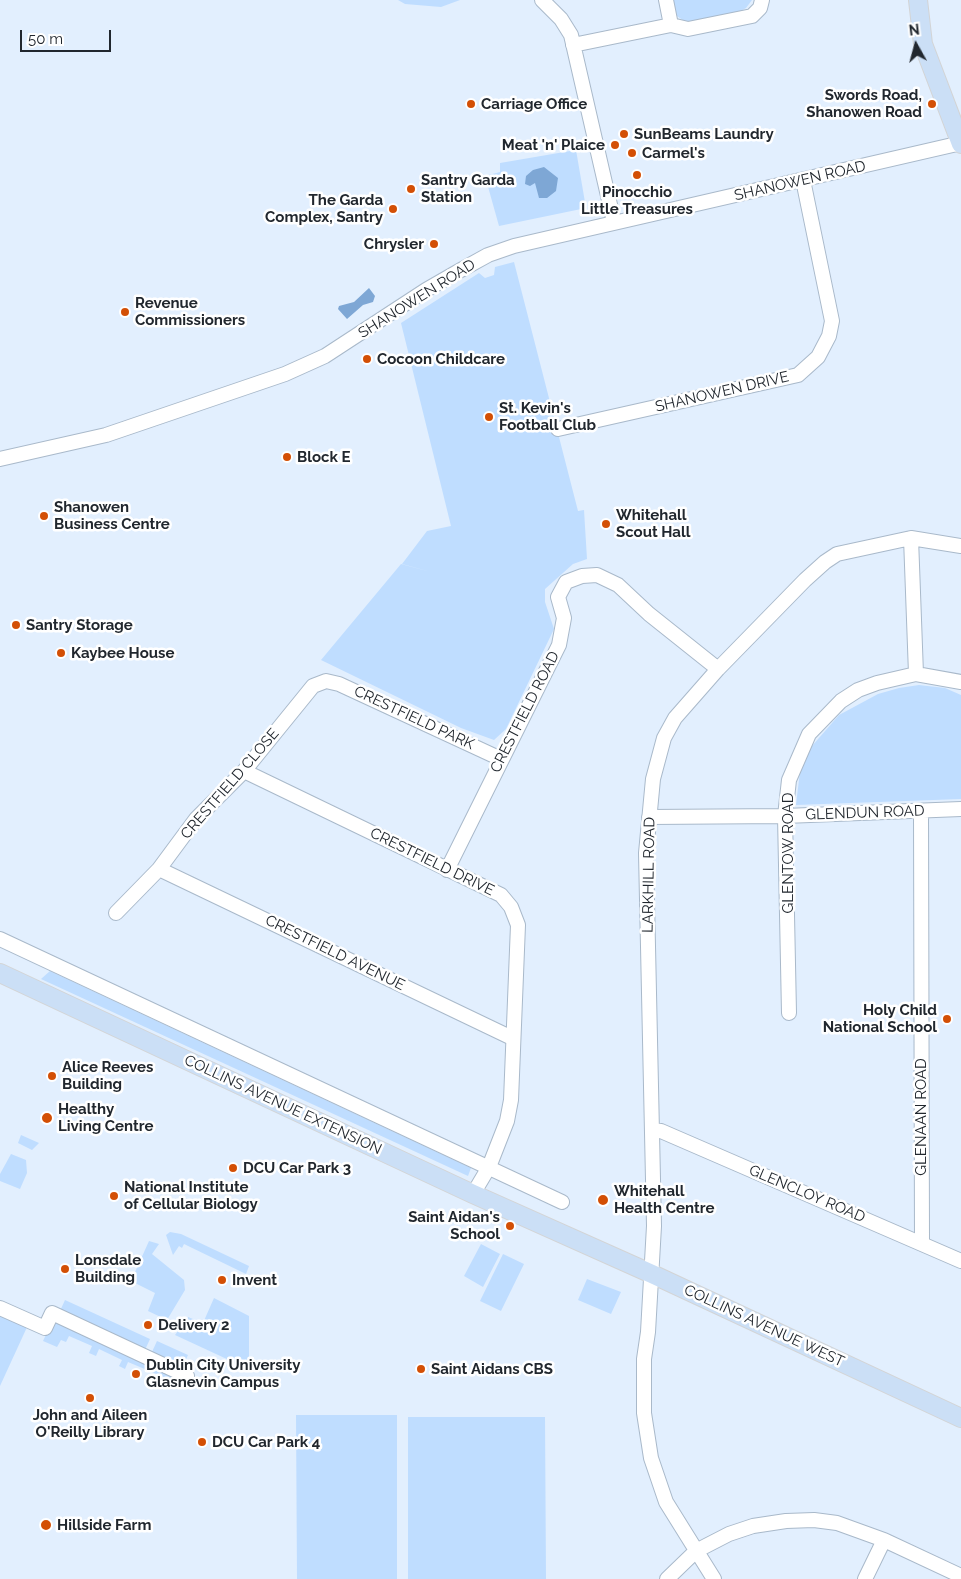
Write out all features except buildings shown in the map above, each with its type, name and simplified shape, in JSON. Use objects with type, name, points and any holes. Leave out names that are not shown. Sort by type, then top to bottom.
[{"type":"main road","points":[[918,0],[923,44],[961,144]]},
{"type":"main road","name":"COLLINS AVENUE EXTENSION","points":[[0,973],[473,1194],[567,1235]]},
{"type":"main road","name":"COLLINS AVENUE WEST","points":[[567,1235],[961,1418]]},
{"type":"street","points":[[542,0],[561,19],[571,35],[614,222]]},
{"type":"street","points":[[666,0],[671,24]]},
{"type":"street","points":[[573,44],[671,24],[688,29],[752,16],[760,8],[762,0]]},
{"type":"street","name":"SHANOWEN ROAD","points":[[0,459],[106,435],[285,374],[325,356],[426,290],[488,256],[514,246],[961,144]]},
{"type":"street","name":"SHANOWEN DRIVE","points":[[558,429],[798,375],[818,357],[829,336],[832,321],[803,180]]},
{"type":"street","points":[[911,538],[916,674]]},
{"type":"street","name":"LARKHILL ROAD","points":[[714,1579],[666,1502],[651,1458],[644,1413],[644,1359],[652,1274],[652,1130],[646,853],[653,779],[664,738],[674,718],[718,669],[805,580],[837,554],[911,538],[961,546]]},
{"type":"street","name":"CRESTFIELD ROAD","points":[[447,870],[501,759],[560,645],[564,618],[558,597],[566,582],[582,576],[597,575],[618,585],[649,614],[718,669]]},
{"type":"street","name":"GLENTOW ROAD","points":[[789,1013],[786,816],[789,780],[809,734],[825,715],[841,701],[858,690],[877,683],[916,674],[961,682]]},
{"type":"street","name":"CRESTFIELD PARK","points":[[326,681],[339,684],[501,759]]},
{"type":"street","name":"CRESTFIELD CLOSE","points":[[116,913],[159,869],[196,819],[244,771],[313,686],[326,681]]},
{"type":"street","name":"CRESTFIELD DRIVE","points":[[244,771],[501,895],[511,907],[518,925],[510,1107],[507,1121],[489,1167],[473,1194]]},
{"type":"street","name":"GLENDUN ROAD","points":[[649,817],[786,816],[961,809]]},
{"type":"street","name":"GLENAAN ROAD","points":[[921,811],[922,1243]]},
{"type":"street","name":"CRESTFIELD AVENUE","points":[[159,869],[512,1038]]},
{"type":"street","name":"COLLINS AVENUE EXTENSION","points":[[0,939],[562,1202]]},
{"type":"street","name":"GLENCLOY ROAD","points":[[652,1130],[661,1131],[961,1261]]},
{"type":"street","points":[[0,1308],[45,1328],[52,1313],[187,1376]]},
{"type":"street","points":[[666,1579],[696,1551],[729,1534],[753,1526],[786,1520],[814,1520],[837,1523],[884,1540],[960,1574]]},
{"type":"street","points":[[865,1579],[884,1540]]},
{"type":"shaded area","points":[[398,0],[460,0],[441,7],[405,4]]},
{"type":"shaded area","points":[[673,0],[752,0],[746,8],[739,12],[688,24],[677,16]]},
{"type":"shaded area","points":[[576,150],[586,208],[499,226],[485,176],[500,172],[500,163]]},
{"type":"shaded area","points":[[544,167],[558,178],[556,191],[547,198],[539,198],[535,183],[530,186],[525,184],[526,176],[533,170]]},
{"type":"shaded area","name":"St. Kevin's Football Club","points":[[514,262],[578,511],[584,510],[587,559],[573,564],[545,589],[545,602],[554,629],[506,729],[494,740],[461,728],[321,660],[401,564],[431,572],[402,564],[427,531],[451,526],[401,323],[479,273],[485,278],[494,275],[495,267]]},
{"type":"shaded area","points":[[369,288],[375,296],[373,302],[363,305],[347,319],[338,309],[339,306],[354,302]]},
{"type":"shaded area","points":[[919,685],[945,688],[961,695],[961,799],[796,805],[800,771],[812,746],[839,715],[878,694]]},
{"type":"shaded area","points":[[50,971],[471,1168],[468,1176],[41,979]]},
{"type":"shaded area","points":[[21,1135],[39,1143],[32,1150],[18,1143]]},
{"type":"shaded area","points":[[11,1154],[26,1160],[27,1173],[20,1189],[0,1181],[0,1174]]},
{"type":"shaded area","points":[[170,1232],[181,1234],[249,1266],[246,1274],[184,1244],[182,1248],[179,1246],[173,1255],[166,1235]]},
{"type":"shaded area","points":[[149,1241],[159,1244],[152,1254],[184,1280],[185,1290],[167,1320],[148,1311],[155,1293],[131,1281]]},
{"type":"shaded area","points":[[481,1244],[500,1254],[483,1287],[464,1276]]},
{"type":"shaded area","points":[[503,1254],[524,1264],[501,1311],[480,1301]]},
{"type":"shaded area","points":[[587,1279],[621,1292],[611,1314],[578,1300]]},
{"type":"shaded area","points":[[214,1298],[249,1316],[249,1361],[244,1367],[175,1335],[188,1317],[203,1323]]},
{"type":"shaded area","points":[[65,1300],[150,1339],[145,1350],[60,1311]]},
{"type":"shaded area","points":[[0,1312],[28,1325],[0,1386]]},
{"type":"shaded area","points":[[53,1320],[181,1378],[178,1383],[128,1362],[125,1369],[119,1366],[122,1360],[99,1349],[96,1356],[89,1353],[92,1346],[69,1336],[66,1342],[61,1340],[57,1347],[43,1341]]},
{"type":"shaded area","points":[[157,1341],[188,1355],[182,1368],[151,1354]]},
{"type":"shaded area","points":[[296,1415],[397,1415],[397,1579],[297,1579]]},
{"type":"shaded area","points":[[408,1417],[545,1417],[546,1579],[408,1579]]},
{"type":"place","name":"Carriage Office","points":[[471,104]]},
{"type":"place","name":"Swords Road, Shanowen Road","points":[[932,104]]},
{"type":"place","name":"SunBeams Laundry","points":[[624,134]]},
{"type":"place","name":"Meat 'n' Plaice","points":[[615,145]]},
{"type":"place","name":"Carmel's","points":[[632,153]]},
{"type":"place","name":"Pinocchio Little Treasures","points":[[637,175]]},
{"type":"place","name":"Santry Garda Station","points":[[411,189]]},
{"type":"place","name":"The Garda Complex, Santry","points":[[393,209]]},
{"type":"place","name":"Chrysler","points":[[434,244]]},
{"type":"place","name":"Revenue Commissioners","points":[[125,312]]},
{"type":"place","name":"Cocoon Childcare","points":[[367,359]]},
{"type":"place","name":"St. Kevin's Football Club","points":[[489,417]]},
{"type":"place","name":"Block E","points":[[287,457]]},
{"type":"place","name":"Shanowen Business Centre","points":[[44,516]]},
{"type":"place","name":"Whitehall Scout Hall","points":[[606,524]]},
{"type":"place","name":"Santry Storage","points":[[16,625]]},
{"type":"place","name":"Kaybee House","points":[[61,653]]},
{"type":"place","name":"Holy Child National School","points":[[947,1019]]},
{"type":"place","name":"Alice Reeves Building","points":[[52,1076]]},
{"type":"place","name":"Healthy Living Centre","points":[[47,1118]]},
{"type":"place","name":"DCU Car Park 3","points":[[233,1168]]},
{"type":"place","name":"National Institute of Cellular Biology","points":[[114,1196]]},
{"type":"place","name":"Whitehall Health Centre","points":[[603,1200]]},
{"type":"place","name":"Saint Aidan's School","points":[[510,1226]]},
{"type":"place","name":"Lonsdale Building","points":[[65,1269]]},
{"type":"place","name":"Invent","points":[[222,1280]]},
{"type":"place","name":"Delivery 2","points":[[148,1325]]},
{"type":"place","name":"Saint Aidans CBS","points":[[421,1369]]},
{"type":"place","name":"Dublin City University Glasnevin Campus","points":[[136,1374]]},
{"type":"place","name":"John and Aileen O'Reilly Library","points":[[90,1398]]},
{"type":"place","name":"DCU Car Park 4","points":[[202,1442]]},
{"type":"place","name":"Hillside Farm","points":[[46,1525]]}]
